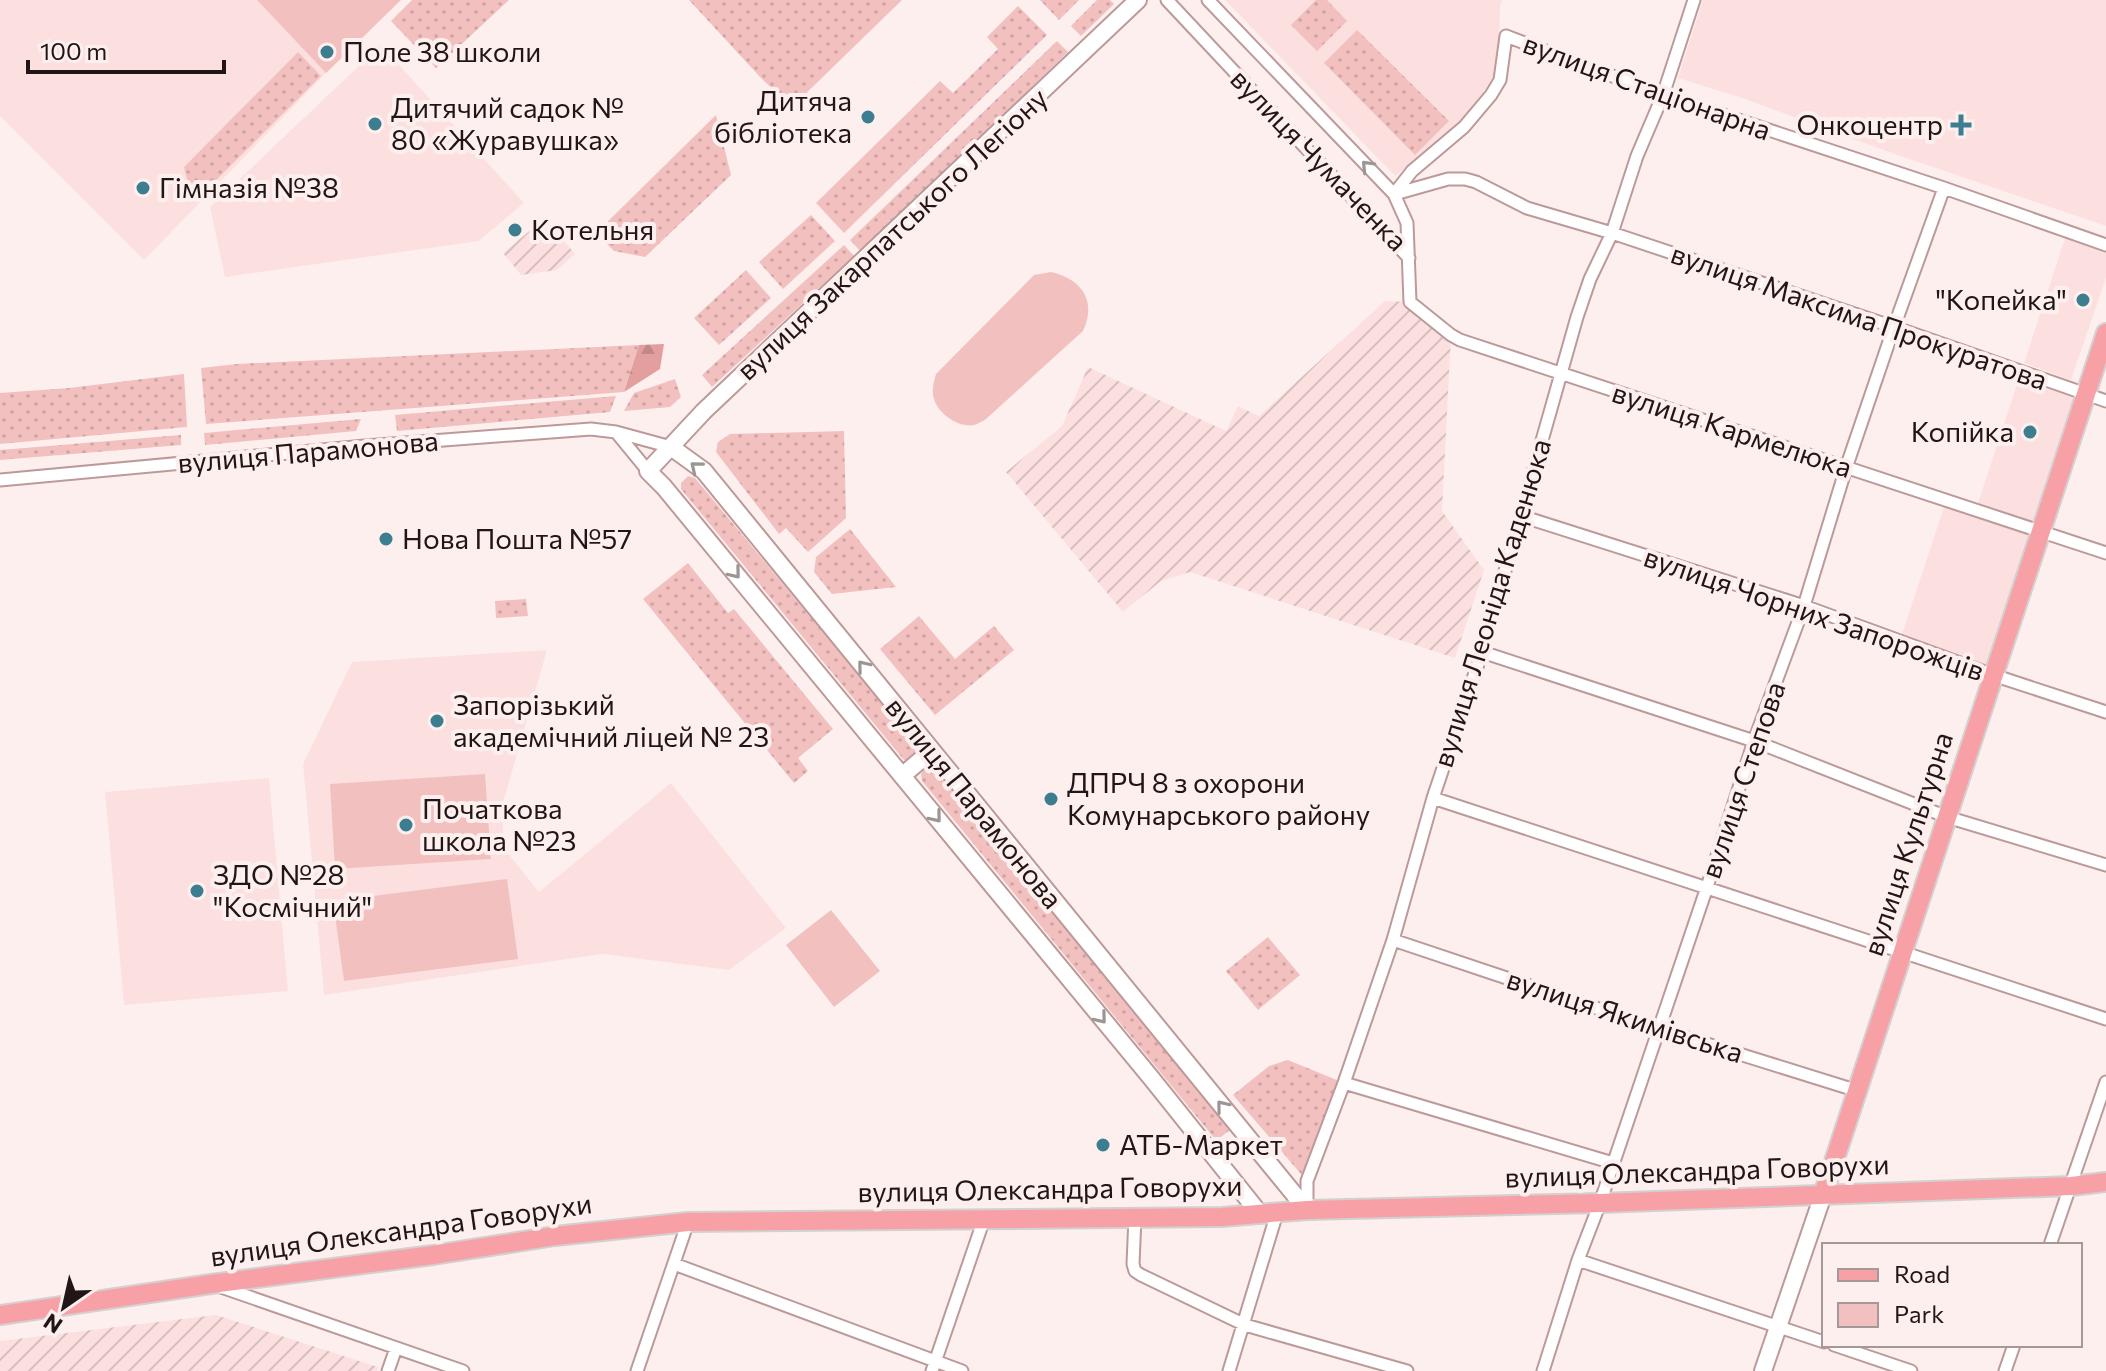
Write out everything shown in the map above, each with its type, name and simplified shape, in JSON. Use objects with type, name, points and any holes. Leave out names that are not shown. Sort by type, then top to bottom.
[{"type":"main road","name":"вулиця Культурна","points":[[1823,1195],[2106,333]]},
{"type":"main road","name":"вулиця Олександра Говорухи","points":[[0,1315],[555,1236],[688,1222],[1222,1217],[1307,1210],[1600,1203],[2071,1186],[2106,1182]]},
{"type":"street","name":"вулиця Закарпатського Легіону","points":[[648,471],[704,411],[1138,0]]},
{"type":"street","name":"вулиця Чумаченка","points":[[1167,0],[1409,258]]},
{"type":"street","name":"вулиця Чумаченка","points":[[1208,0],[1394,194],[1407,223],[1409,258]]},
{"type":"street","name":"вулиця Леоніда Каденюка","points":[[1307,1210],[1307,1181],[1393,940],[1433,798],[1482,652],[1590,279],[1612,233],[1694,0]]},
{"type":"street","name":"вулиця Стаціонарна","points":[[1394,194],[1412,171],[1464,127],[1491,95],[1500,80],[1506,36],[1663,95],[2106,245]]},
{"type":"street","name":"вулиця Максима Прокуратова","points":[[1394,194],[1448,179],[1476,182],[1527,208],[1612,233],[2106,401]]},
{"type":"street","name":"вулиця Степова","points":[[1543,1371],[1754,741],[1804,606],[1846,468],[1944,188]]},
{"type":"street","name":"вулиця Кармелюка","points":[[1409,258],[1410,302],[1451,335],[1560,374],[2106,553]]},
{"type":"street","name":"вулиця Парамонова","points":[[0,480],[386,444],[591,429],[616,432],[671,447],[704,471],[1307,1210]]},
{"type":"street","name":"вулиця Парамонова","points":[[616,432],[1161,1090],[1268,1214]]},
{"type":"street","name":"вулиця Чорних Запорожців","points":[[1521,516],[1804,606],[1993,675],[2106,712]]},
{"type":"street","points":[[1482,652],[1754,741],[1947,817],[2106,865]]},
{"type":"street","points":[[902,776],[931,751]]},
{"type":"street","points":[[1433,798],[2106,1019]]},
{"type":"street","name":"вулиця Якимівська","points":[[1393,940],[1659,1029],[1858,1091]]},
{"type":"street","points":[[2051,1243],[2106,1082]]},
{"type":"street","points":[[1344,1083],[1613,1163]]},
{"type":"street","name":"вулиця Культурна","points":[[1763,1371],[1823,1195]]},
{"type":"street","points":[[1229,1371],[1245,1325],[1268,1214]]},
{"type":"street","points":[[1135,1217],[1135,1271],[1245,1325],[1407,1371]]},
{"type":"street","points":[[933,1366],[984,1219]]},
{"type":"street","points":[[637,1371],[688,1222]]},
{"type":"street","points":[[1578,1260],[1822,1341]]},
{"type":"street","points":[[674,1264],[933,1366],[962,1371]]},
{"type":"street","points":[[211,1284],[463,1371]]},
{"type":"street","points":[[1840,1347],[1911,1371]]},
{"type":"street","points":[[2005,1371],[2013,1347]]},
{"type":"street","points":[[388,1371],[396,1348]]},
{"type":"shaded area","name":"Гімназія №38","points":[[0,0],[340,0],[370,31],[144,260],[0,116]]},
{"type":"shaded area","points":[[1225,0],[1502,0],[1499,67],[1469,115],[1395,176]]},
{"type":"shaded area","name":"Онкоцентр","points":[[1703,0],[2106,0],[2106,226],[1678,78]]},
{"type":"shaded area","name":"Дитячий садок № 80 «Журавушка»","points":[[381,45],[524,203],[479,241],[225,277],[210,207]]},
{"type":"shaded area","points":[[545,218],[575,254],[557,270],[521,275],[503,253]]},
{"type":"shaded area","points":[[2066,235],[2106,249],[2106,278],[2071,380],[2024,363]]},
{"type":"shaded area","points":[[1385,301],[1410,302],[1451,335],[1442,511],[1484,570],[1455,658],[1190,572],[1161,581],[1123,612],[1006,472],[1062,426],[1088,367],[1226,431],[1238,406],[1259,416]]},
{"type":"shaded area","points":[[2019,378],[2075,397],[2033,524],[1977,506]]},
{"type":"shaded area","points":[[1945,504],[2031,533],[1985,666],[1901,637]]},
{"type":"shaded area","name":"Початкова школа №23","points":[[547,650],[503,803],[503,847],[539,892],[671,783],[786,928],[729,970],[602,954],[324,995],[303,764],[352,662]]},
{"type":"shaded area","name":"ЗДО №28 \"Космічний\"","points":[[269,778],[288,991],[124,1005],[105,792]]},
{"type":"shaded area","points":[[216,1315],[378,1367],[377,1371],[0,1371],[0,1341]]},
{"type":"green space","name":"Поле 38 школи","points":[[257,0],[401,0],[326,73]]},
{"type":"green space","points":[[412,0],[509,0],[436,68],[391,21]]},
{"type":"green space","points":[[689,0],[902,0],[792,107]]},
{"type":"green space","points":[[1040,0],[1079,0],[1059,20]]},
{"type":"green space","points":[[1097,0],[1110,0],[1114,4],[1081,36],[1071,26]]},
{"type":"green space","points":[[1316,0],[1327,0],[1347,21],[1317,51],[1291,25]]},
{"type":"green space","points":[[1018,6],[1047,35],[844,233],[816,203],[940,81],[953,93],[998,49],[987,37]]},
{"type":"green space","points":[[1357,30],[1449,121],[1415,155],[1324,63]]},
{"type":"green space","points":[[1057,41],[1068,52],[861,252],[850,240]]},
{"type":"green space","points":[[298,52],[321,76],[193,203],[184,167]]},
{"type":"green space","points":[[716,115],[731,175],[645,257],[614,251],[596,233]]},
{"type":"green space","points":[[811,215],[835,241],[783,289],[759,262]]},
{"type":"green space","points":[[844,245],[854,256],[712,387],[702,375]]},
{"type":"green space","points":[[746,270],[771,298],[719,345],[694,318]]},
{"type":"green space","points":[[1051,272],[1071,280],[1084,293],[1088,310],[1083,331],[986,419],[968,425],[950,419],[934,399],[936,374],[1034,275]]},
{"type":"green space","points":[[664,344],[660,369],[624,392],[639,345]]},
{"type":"green space","points":[[639,345],[624,392],[206,424],[201,368]]},
{"type":"green space","points":[[184,374],[187,427],[0,444],[0,393]]},
{"type":"green space","points":[[675,379],[681,397],[670,407],[624,411],[634,393]]},
{"type":"green space","points":[[616,396],[610,412],[397,431],[395,415]]},
{"type":"green space","points":[[361,419],[356,431],[205,445],[204,433]]},
{"type":"green space","points":[[844,431],[846,518],[808,552],[786,528],[779,534],[716,452],[718,442],[730,434]]},
{"type":"green space","points":[[181,435],[181,445],[0,460],[0,450]]},
{"type":"green space","points":[[688,476],[695,478],[920,749],[918,755],[909,761],[904,760],[681,489],[681,483]]},
{"type":"green space","points":[[850,529],[896,587],[832,594],[814,572],[816,557]]},
{"type":"green space","points":[[688,563],[728,613],[734,609],[833,729],[798,758],[808,771],[794,783],[643,599]]},
{"type":"green space","points":[[526,599],[528,616],[496,618],[495,601]]},
{"type":"green space","points":[[919,616],[955,659],[994,626],[1014,650],[935,715],[880,649]]},
{"type":"green space","points":[[932,766],[1231,1129],[1215,1139],[922,781],[921,774],[925,768]]},
{"type":"green space","points":[[485,774],[491,859],[335,869],[330,784]]},
{"type":"green space","points":[[507,879],[518,959],[344,981],[333,901]]},
{"type":"green space","points":[[831,910],[880,971],[834,1007],[786,945]]},
{"type":"green space","points":[[1268,937],[1300,975],[1258,1010],[1226,971]]},
{"type":"green space","points":[[1288,1060],[1344,1083],[1307,1181],[1233,1095],[1269,1066]]},
{"type":"place","name":"Поле 38 школи","points":[[327,52]]},
{"type":"place","name":"Дитяча бібліотека","points":[[868,117]]},
{"type":"place","name":"Дитячий садок № 80 «Журавушка»","points":[[375,124]]},
{"type":"place","name":"Онкоцентр","points":[[1961,125]]},
{"type":"place","name":"Гімназія №38","points":[[143,188]]},
{"type":"place","name":"Котельня","points":[[515,230]]},
{"type":"place","name":"\"Копейка\"","points":[[2083,300]]},
{"type":"place","name":"Копійка","points":[[2030,432]]},
{"type":"place","name":"Нова Пошта №57","points":[[386,539]]},
{"type":"place","name":"Запорізький академічний ліцей № 23","points":[[437,721]]},
{"type":"place","name":"ДПРЧ 8 з охорони Комунарського району","points":[[1051,799]]},
{"type":"place","name":"Початкова школа №23","points":[[406,825]]},
{"type":"place","name":"ЗДО №28 \"Космічний\"","points":[[197,891]]},
{"type":"place","name":"АТБ-Маркет","points":[[1103,1145]]}]
